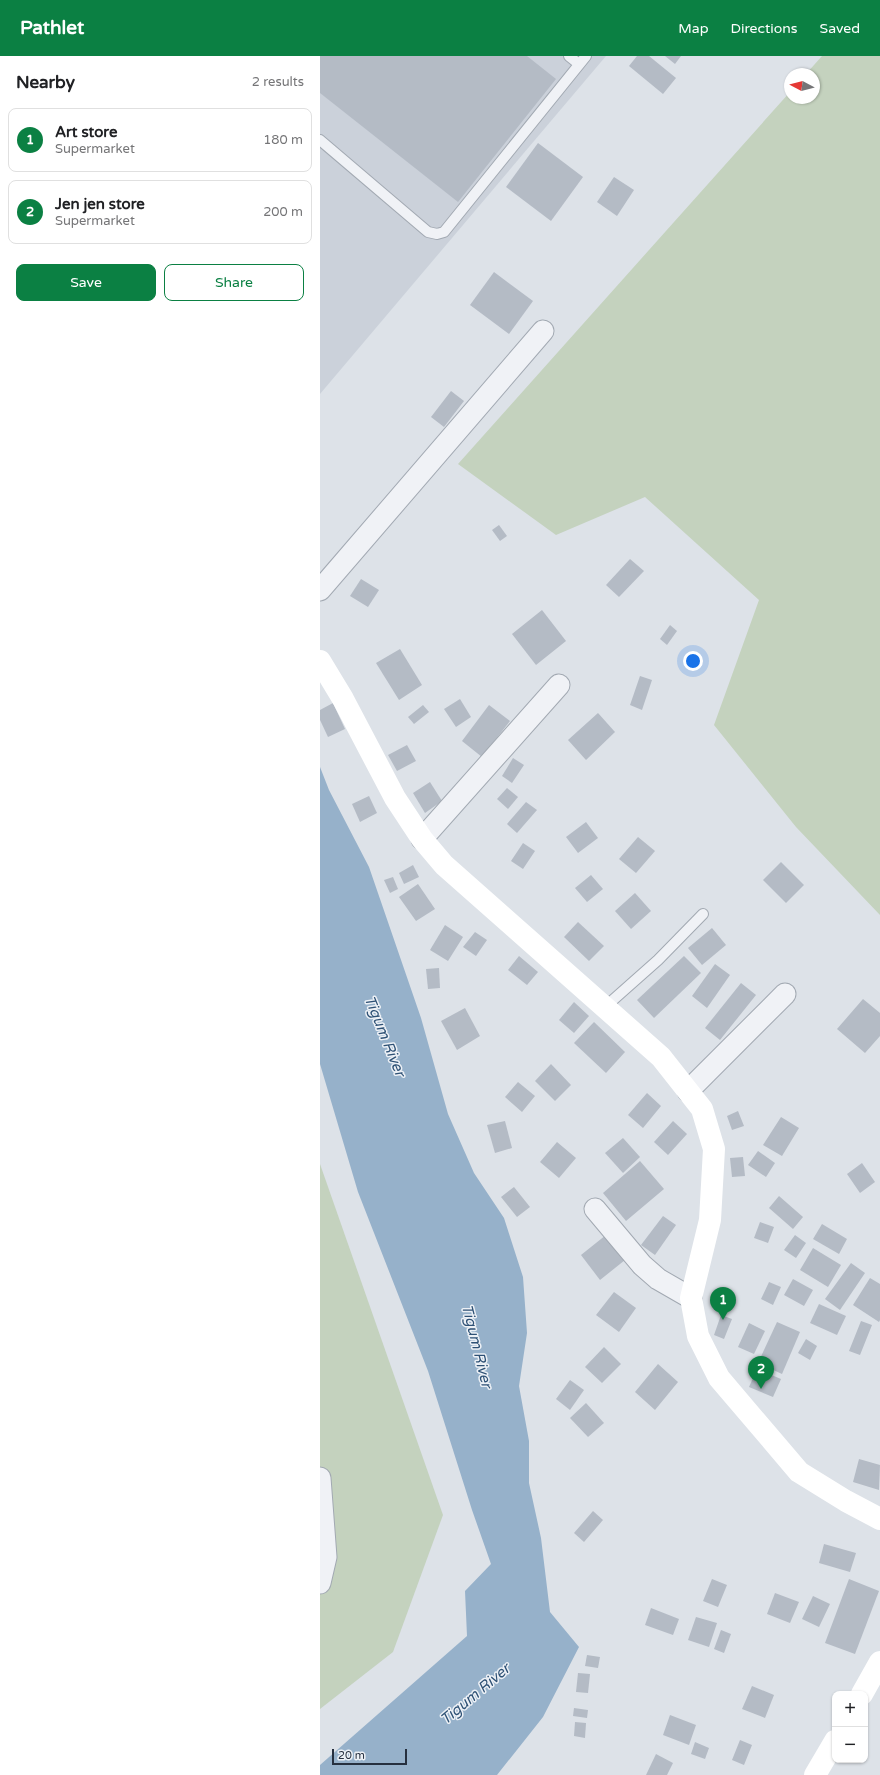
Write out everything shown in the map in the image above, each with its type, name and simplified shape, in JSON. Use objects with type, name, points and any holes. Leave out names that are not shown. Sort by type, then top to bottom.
[{"type":"street","points":[[320,590],[543,331]]},
{"type":"street","points":[[320,661],[343,699],[395,798],[422,839],[444,865],[662,1057],[702,1109],[714,1149],[710,1220],[691,1298],[698,1336],[719,1378],[799,1472],[832,1493],[880,1519]]},
{"type":"street","points":[[422,839],[559,685]]},
{"type":"street","points":[[688,1091],[785,994]]},
{"type":"street","points":[[595,1209],[642,1266],[658,1279],[691,1298]]},
{"type":"street","points":[[320,1478],[326,1556],[320,1583]]},
{"type":"street","points":[[864,1691],[880,1662]]},
{"type":"street","points":[[815,1775],[832,1746]]},
{"type":"lane","points":[[569,56],[579,64]]},
{"type":"lane","points":[[320,140],[428,232],[437,234],[444,232],[586,56]]},
{"type":"lane","points":[[606,1007],[658,960],[703,914]]},
{"type":"shaded area","points":[[320,56],[606,56],[320,394]]},
{"type":"green space","points":[[822,56],[880,56],[880,915],[796,827],[714,725],[759,600],[645,497],[556,535],[458,464],[784,99],[784,104],[820,104],[820,68],[811,68]]},
{"type":"green space","points":[[320,1164],[443,1515],[393,1652],[320,1709]]},
{"type":"water","name":"Tigum River","points":[[320,767],[329,790],[369,867],[421,1018],[448,1114],[474,1173],[504,1218],[523,1277],[527,1333],[519,1386],[529,1441],[529,1483],[541,1538],[550,1612],[579,1647],[543,1717],[497,1775],[320,1775],[320,1765],[467,1636],[465,1591],[491,1564],[472,1510],[428,1371],[358,1192],[320,1064]]},
{"type":"building","points":[[320,56],[527,56],[556,79],[458,202],[320,93]]},
{"type":"building","points":[[637,56],[649,56],[676,78],[663,94],[629,66]]},
{"type":"building","points":[[665,56],[681,56],[675,64]]},
{"type":"building","points":[[538,143],[583,177],[551,221],[506,187]]},
{"type":"building","points":[[614,177],[634,190],[617,216],[597,202]]},
{"type":"building","points":[[494,272],[533,301],[509,334],[470,305]]},
{"type":"building","points":[[451,391],[464,401],[444,427],[431,417]]},
{"type":"building","points":[[499,525],[507,536],[500,541],[492,530]]},
{"type":"building","points":[[630,559],[644,571],[619,597],[606,585]]},
{"type":"building","points":[[361,579],[379,590],[368,607],[350,596]]},
{"type":"building","points":[[542,610],[566,641],[536,665],[512,634]]},
{"type":"building","points":[[670,625],[677,631],[667,645],[660,639]]},
{"type":"building","points":[[400,649],[422,685],[399,700],[376,663]]},
{"type":"building","points":[[640,676],[652,680],[642,710],[630,705]]},
{"type":"building","points":[[460,699],[471,717],[456,727],[444,709]]},
{"type":"building","points":[[333,703],[345,729],[328,737],[320,720],[320,710]]},
{"type":"building","points":[[423,705],[429,712],[414,724],[408,717]]},
{"type":"building","points":[[489,705],[510,721],[482,757],[462,741]]},
{"type":"building","points":[[598,713],[615,732],[586,760],[568,740]]},
{"type":"building","points":[[407,745],[416,761],[397,771],[388,755]]},
{"type":"building","points":[[513,758],[524,765],[512,783],[502,776]]},
{"type":"building","points":[[430,782],[442,801],[425,813],[413,793]]},
{"type":"building","points":[[507,788],[518,797],[508,809],[497,799]]},
{"type":"building","points":[[369,796],[377,813],[360,822],[352,804]]},
{"type":"building","points":[[526,802],[537,810],[517,833],[507,824]]},
{"type":"building","points":[[586,822],[598,838],[578,853],[566,837]]},
{"type":"building","points":[[638,837],[655,851],[636,873],[619,859]]},
{"type":"building","points":[[523,843],[535,851],[523,869],[511,861]]},
{"type":"building","points":[[781,862],[804,885],[786,903],[763,880]]},
{"type":"building","points":[[413,865],[419,877],[404,884],[399,873]]},
{"type":"building","points":[[591,875],[603,889],[587,902],[575,888]]},
{"type":"building","points":[[393,877],[398,889],[390,893],[384,880]]},
{"type":"building","points":[[418,884],[435,909],[416,921],[399,897]]},
{"type":"building","points":[[635,893],[651,911],[631,929],[615,911]]},
{"type":"building","points":[[578,922],[604,946],[589,961],[564,937]]},
{"type":"building","points":[[445,925],[463,937],[448,961],[430,950]]},
{"type":"building","points":[[712,928],[726,945],[702,965],[688,948]]},
{"type":"building","points":[[475,932],[487,940],[476,956],[463,947]]},
{"type":"building","points":[[519,956],[538,972],[527,985],[508,970]]},
{"type":"building","points":[[684,956],[701,973],[654,1018],[637,1000]]},
{"type":"building","points":[[715,964],[730,975],[707,1008],[692,996]]},
{"type":"building","points":[[439,968],[440,988],[428,989],[426,969]]},
{"type":"building","points":[[741,983],[756,995],[720,1040],[705,1028]]},
{"type":"building","points":[[863,999],[880,1013],[880,1036],[865,1053],[837,1029]]},
{"type":"building","points":[[574,1002],[589,1016],[574,1033],[559,1020]]},
{"type":"building","points":[[465,1008],[480,1036],[457,1050],[441,1021]]},
{"type":"building","points":[[594,1022],[625,1052],[606,1073],[574,1043]]},
{"type":"building","points":[[551,1064],[571,1085],[555,1101],[535,1081]]},
{"type":"building","points":[[518,1082],[535,1096],[522,1112],[505,1097]]},
{"type":"building","points":[[647,1093],[661,1106],[643,1128],[628,1115]]},
{"type":"building","points":[[738,1111],[744,1126],[732,1130],[727,1116]]},
{"type":"building","points":[[781,1117],[799,1128],[782,1156],[763,1145]]},
{"type":"building","points":[[505,1121],[512,1148],[495,1153],[487,1125]]},
{"type":"building","points":[[673,1121],[687,1134],[668,1155],[654,1142]]},
{"type":"building","points":[[623,1138],[640,1157],[623,1173],[605,1153]]},
{"type":"building","points":[[557,1142],[576,1158],[559,1178],[540,1162]]},
{"type":"building","points":[[758,1151],[775,1163],[766,1177],[748,1165]]},
{"type":"building","points":[[743,1157],[745,1176],[732,1177],[730,1158]]},
{"type":"building","points":[[640,1161],[664,1189],[626,1221],[603,1193]]},
{"type":"building","points":[[862,1163],[875,1182],[860,1193],[847,1174]]},
{"type":"building","points":[[514,1187],[530,1207],[517,1217],[501,1197]]},
{"type":"building","points":[[779,1196],[803,1217],[793,1229],[769,1208]]},
{"type":"building","points":[[663,1216],[676,1225],[655,1255],[641,1245]]},
{"type":"building","points":[[760,1222],[774,1227],[768,1243],[754,1238]]},
{"type":"building","points":[[822,1224],[847,1239],[839,1254],[813,1239]]},
{"type":"building","points":[[606,1235],[625,1260],[600,1280],[581,1255]]},
{"type":"building","points":[[795,1235],[806,1243],[796,1258],[784,1250]]},
{"type":"building","points":[[813,1248],[841,1265],[828,1287],[800,1270]]},
{"type":"building","points":[[851,1263],[865,1273],[840,1310],[825,1299]]},
{"type":"building","points":[[870,1278],[880,1284],[879,1322],[853,1305]]},
{"type":"building","points":[[793,1279],[813,1290],[804,1306],[784,1295]]},
{"type":"building","points":[[769,1282],[781,1287],[773,1305],[761,1299]]},
{"type":"building","points":[[614,1292],[636,1308],[619,1332],[596,1315]]},
{"type":"building","points":[[819,1304],[846,1316],[837,1335],[810,1323]]},
{"type":"building","points":[[721,1315],[732,1319],[724,1339],[714,1335]]},
{"type":"building","points":[[861,1321],[872,1325],[860,1355],[849,1351]]},
{"type":"building","points":[[777,1322],[800,1332],[782,1374],[758,1363]]},
{"type":"building","points":[[749,1323],[765,1331],[754,1354],[738,1347]]},
{"type":"building","points":[[806,1339],[817,1346],[810,1360],[798,1353]]},
{"type":"building","points":[[604,1347],[621,1364],[602,1383],[585,1367]]},
{"type":"building","points":[[658,1364],[678,1382],[655,1410],[635,1392]]},
{"type":"building","points":[[757,1369],[781,1379],[773,1397],[749,1387]]},
{"type":"building","points":[[570,1380],[584,1390],[570,1410],[556,1399]]},
{"type":"building","points":[[586,1403],[604,1423],[588,1437],[570,1418]]},
{"type":"building","points":[[859,1459],[880,1465],[879,1490],[853,1482]]},
{"type":"building","points":[[593,1511],[603,1520],[584,1542],[574,1533]]},
{"type":"building","points":[[824,1544],[856,1553],[850,1572],[819,1563]]},
{"type":"building","points":[[712,1579],[727,1585],[718,1607],[703,1601]]},
{"type":"building","points":[[849,1579],[879,1591],[855,1654],[825,1643]]},
{"type":"building","points":[[775,1593],[799,1602],[790,1623],[767,1614]]},
{"type":"building","points":[[813,1596],[830,1604],[819,1627],[802,1619]]},
{"type":"building","points":[[651,1608],[679,1619],[673,1635],[645,1625]]},
{"type":"building","points":[[696,1617],[717,1623],[709,1647],[688,1640]]},
{"type":"building","points":[[721,1630],[731,1634],[724,1653],[714,1649]]},
{"type":"building","points":[[587,1655],[600,1657],[598,1668],[585,1666]]},
{"type":"building","points":[[578,1673],[590,1674],[588,1693],[576,1692]]},
{"type":"building","points":[[752,1686],[774,1695],[765,1718],[742,1709]]},
{"type":"building","points":[[574,1708],[588,1710],[587,1718],[573,1716]]},
{"type":"building","points":[[670,1715],[696,1725],[689,1745],[663,1735]]},
{"type":"building","points":[[575,1722],[586,1723],[585,1738],[574,1736]]},
{"type":"building","points":[[740,1740],[752,1745],[744,1765],[732,1760]]},
{"type":"building","points":[[695,1742],[709,1748],[705,1759],[691,1754]]},
{"type":"building","points":[[656,1754],[673,1763],[667,1775],[646,1775]]},
{"type":"place","name":"Art store","points":[[723,1320]]},
{"type":"place","name":"Jen jen store","points":[[761,1389]]}]
